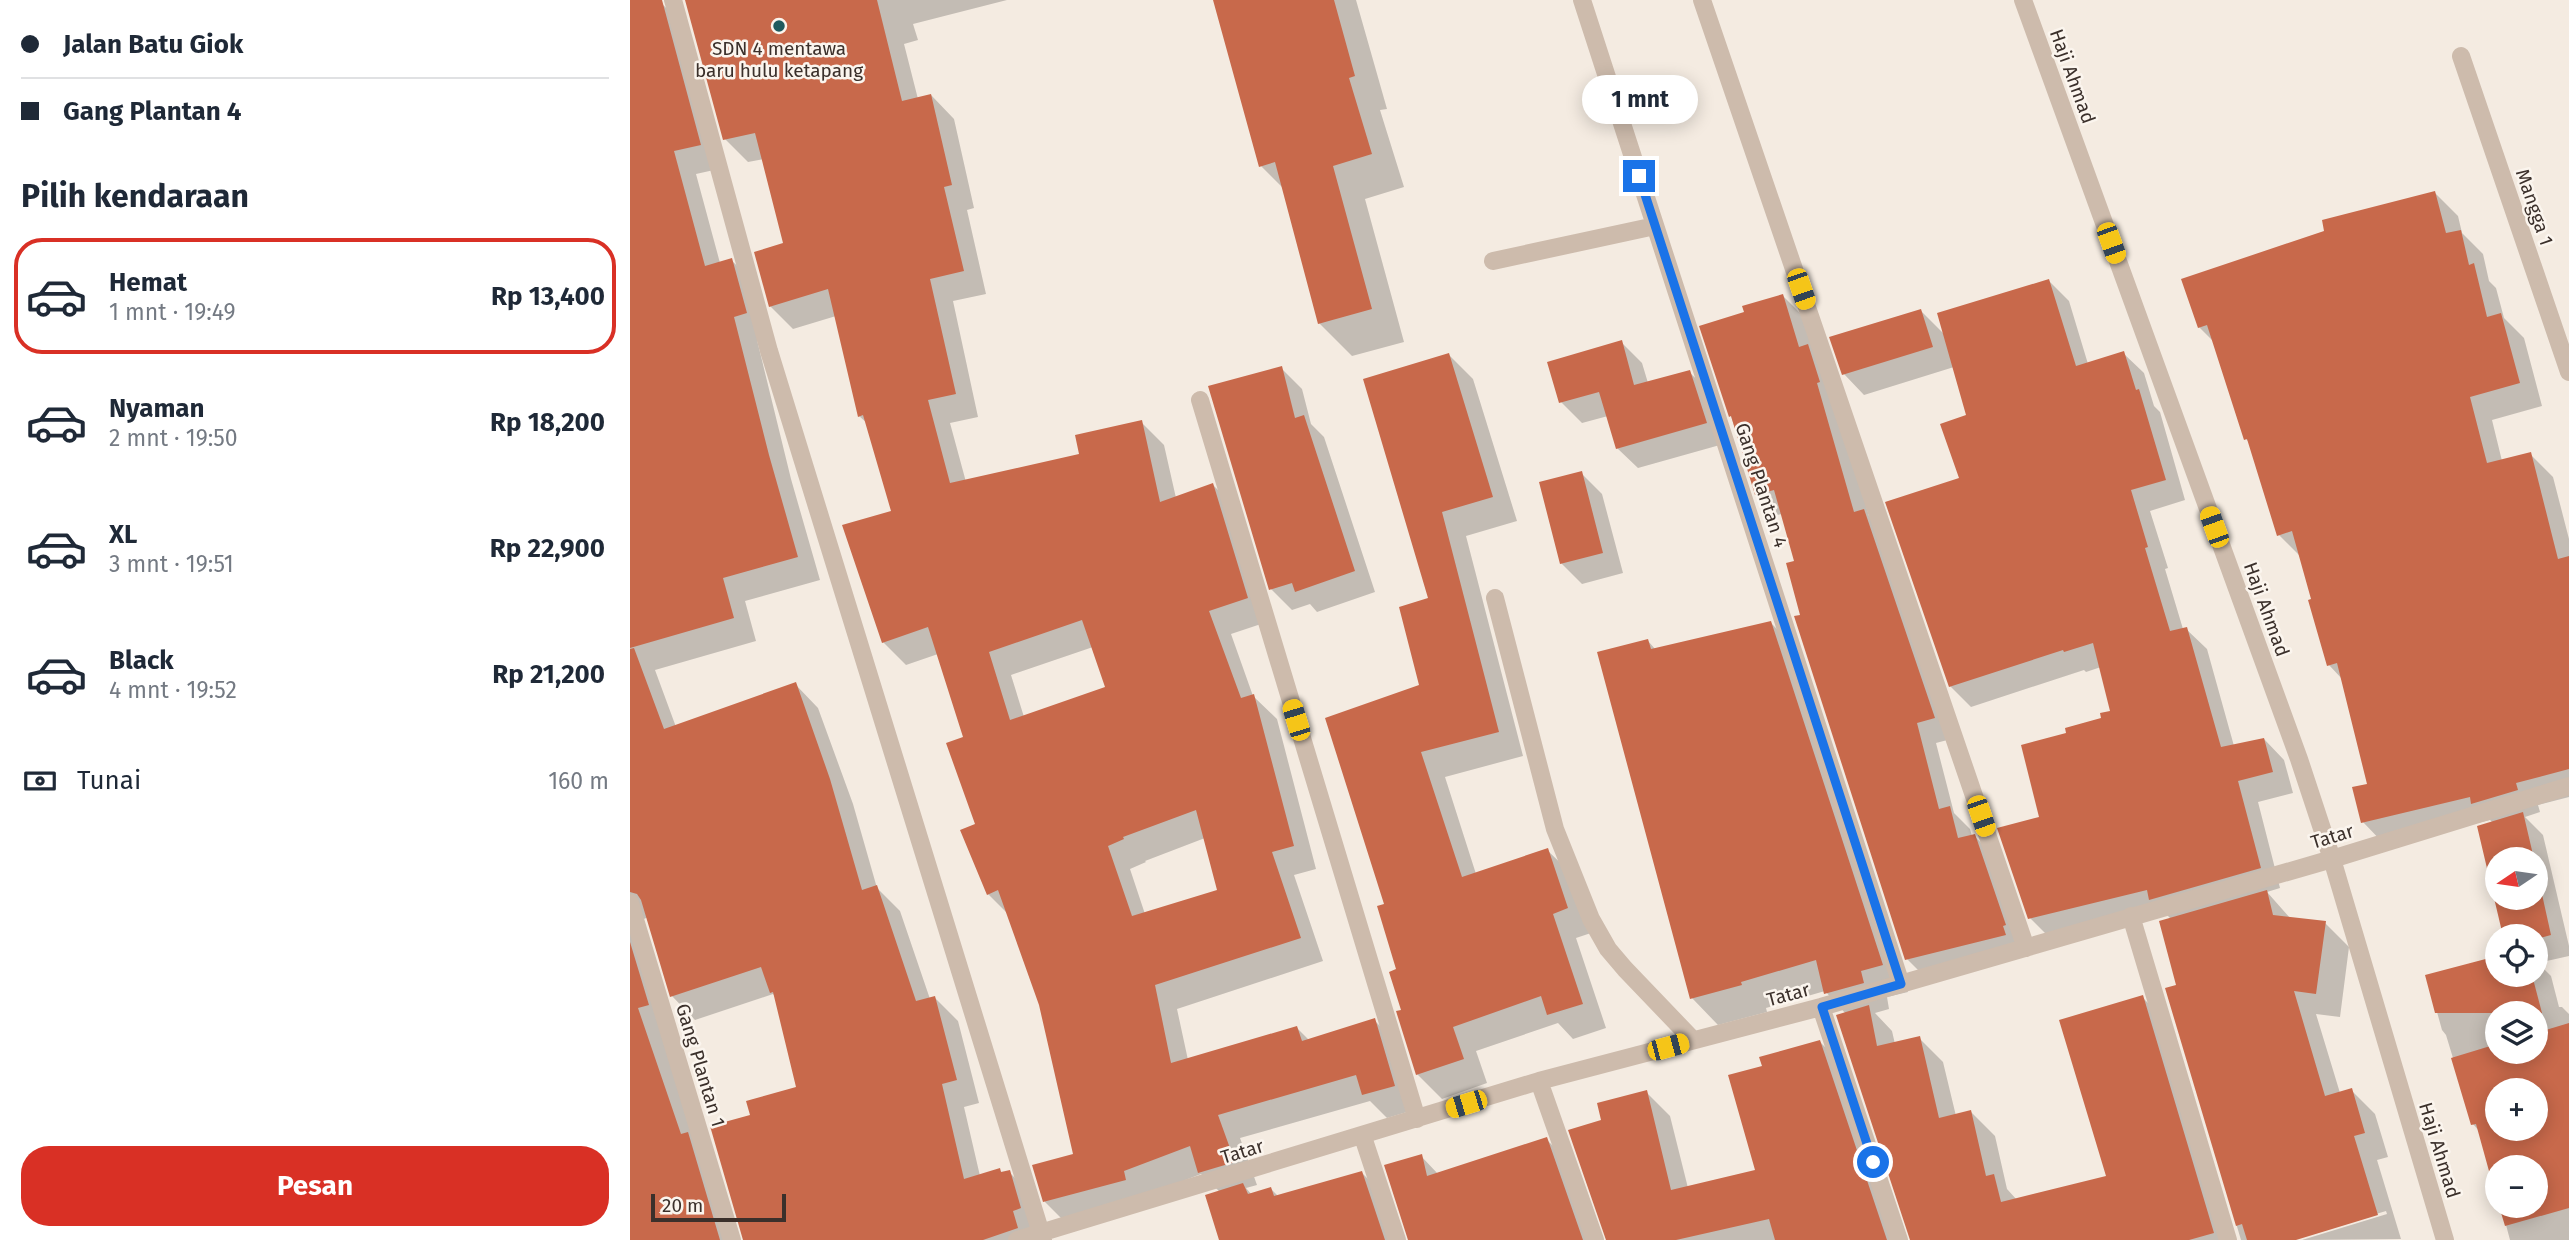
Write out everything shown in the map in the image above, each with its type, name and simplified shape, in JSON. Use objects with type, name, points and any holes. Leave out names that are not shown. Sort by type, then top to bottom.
[{"type":"street","points":[[673,0],[769,351],[1042,1237]]},
{"type":"street","name":"Gang Plantan 4","points":[[1582,0],[1901,984]]},
{"type":"street","points":[[1702,0],[2026,947]]},
{"type":"street","name":"Haji Ahmad","points":[[2023,0],[2299,759],[2332,859],[2445,1240]]},
{"type":"street","name":"Mangga 1","points":[[2461,56],[2569,372]]},
{"type":"street","points":[[1493,261],[1655,226]]},
{"type":"street","points":[[1199,401],[1417,1119]]},
{"type":"street","points":[[1495,598],[1555,829],[1591,919],[1608,949],[1625,970],[1693,1040]]},
{"type":"street","name":"Tatar","points":[[1017,1240],[1042,1237],[1539,1081],[1822,1007],[2131,915],[2332,859],[2569,786]]},
{"type":"street","name":"Gang Plantan 1","points":[[630,903],[732,1240]]},
{"type":"street","points":[[2131,915],[2228,1240]]},
{"type":"street","points":[[1822,1007],[1899,1240]]},
{"type":"street","points":[[1539,1081],[1595,1240]]},
{"type":"street","points":[[1363,1136],[1397,1240]]},
{"type":"building","points":[[630,0],[662,0],[701,145],[674,151],[705,266],[732,258],[747,313],[734,317],[798,557],[723,578],[734,618],[630,648]]},
{"type":"building","points":[[685,0],[877,0],[902,101],[931,94],[952,185],[944,187],[964,271],[930,279],[956,394],[928,400],[950,483],[1079,454],[1075,435],[1142,420],[1160,502],[1213,483],[1248,598],[1209,611],[1241,698],[1254,694],[1294,846],[1272,852],[1301,938],[1155,985],[1171,1063],[1297,1026],[1302,1041],[1375,1018],[1395,1086],[1362,1095],[1356,1075],[1218,1115],[1235,1162],[1198,1173],[1190,1146],[1124,1171],[1126,1180],[1043,1202],[1032,1165],[1073,1154],[1039,1005],[998,890],[987,895],[960,830],[975,824],[946,743],[963,737],[928,627],[882,643],[842,525],[891,511],[863,415],[858,417],[828,289],[769,307],[754,252],[783,243],[755,133],[723,140]],"holes":[[[1082,620],[1105,687],[1010,720],[989,652]],[[1196,810],[1217,890],[1132,916],[1108,846],[1124,839],[1123,837]]]},
{"type":"building","points":[[1213,0],[1334,0],[1355,76],[1349,78],[1372,154],[1333,166],[1372,309],[1318,324],[1275,162],[1259,167]]},
{"type":"building","points":[[2435,191],[2446,233],[2461,230],[2469,265],[2474,263],[2487,317],[2501,313],[2520,383],[2470,397],[2487,463],[2531,452],[2558,559],[2569,556],[2569,769],[2516,783],[2518,790],[2471,804],[2470,797],[2361,823],[2352,787],[2367,784],[2337,663],[2327,666],[2292,531],[2277,536],[2207,325],[2198,328],[2181,279],[2324,231],[2322,220]]},
{"type":"building","points":[[2049,279],[2076,366],[2124,351],[2136,390],[2139,389],[2166,480],[2131,490],[2170,631],[2187,627],[2221,747],[2264,738],[2273,772],[2238,781],[2261,868],[2149,900],[2147,890],[2028,919],[1997,828],[2039,817],[2021,745],[2066,733],[2065,728],[2101,718],[2100,713],[2110,711],[2093,643],[1949,687],[1885,502],[1959,478],[1940,424],[1966,415],[1937,313]]},
{"type":"building","points":[[1783,294],[1799,347],[1808,344],[1854,512],[1864,509],[1935,718],[1917,723],[1939,809],[1950,806],[1958,838],[1975,834],[2006,925],[2003,926],[2006,935],[1905,960],[1794,616],[1800,615],[1786,563],[1794,561],[1774,490],[1755,495],[1699,326],[1744,312],[1742,306]]},
{"type":"building","points":[[1921,309],[1933,347],[1842,375],[1829,337]]},
{"type":"building","points":[[1622,340],[1634,385],[1690,370],[1707,423],[1616,449],[1599,392],[1559,403],[1547,362]]},
{"type":"building","points":[[1449,353],[1493,497],[1442,512],[1499,732],[1421,752],[1462,877],[1548,848],[1568,908],[1553,914],[1583,1004],[1547,1015],[1541,996],[1453,1027],[1464,1059],[1416,1075],[1396,1011],[1401,1010],[1389,972],[1396,969],[1377,906],[1384,904],[1325,718],[1419,685],[1399,607],[1428,598],[1363,379]]},
{"type":"building","points":[[1282,366],[1295,418],[1304,415],[1355,571],[1295,592],[1292,583],[1269,590],[1208,386]]},
{"type":"building","points":[[1582,471],[1603,553],[1560,564],[1539,482]]},
{"type":"building","points":[[1771,621],[1883,965],[1861,971],[1864,983],[1824,994],[1816,960],[1690,999],[1597,652],[1648,639],[1651,649]]},
{"type":"building","points":[[634,648],[664,729],[796,682],[830,779],[862,890],[877,885],[916,1001],[935,996],[957,1080],[942,1084],[964,1179],[1000,1168],[1001,1172],[1010,1170],[1021,1208],[1013,1211],[1018,1228],[983,1240],[743,1240],[710,1126],[750,1115],[746,1101],[796,1087],[773,992],[770,993],[761,967],[670,997],[641,900],[637,894],[630,892],[630,649]]},
{"type":"building","points":[[2523,812],[2531,847],[2485,847],[2485,860],[2477,826]]},
{"type":"building","points":[[2267,890],[2273,915],[2326,921],[2316,994],[2294,991],[2325,1096],[2352,1088],[2365,1133],[2354,1136],[2378,1215],[2296,1240],[2247,1240],[2242,1224],[2236,1226],[2165,988],[2176,985],[2159,921]]},
{"type":"building","points":[[2497,910],[2545,910],[2551,935],[2548,936],[2548,924],[2500,924]]},
{"type":"building","points":[[630,942],[649,1005],[638,1008],[681,1134],[688,1132],[720,1240],[630,1240]]},
{"type":"building","points":[[2485,959],[2485,987],[2535,987],[2539,1001],[2485,1001],[2485,1013],[2435,1013],[2425,975]]},
{"type":"building","points":[[2143,995],[2214,1233],[2189,1240],[1910,1240],[1836,1015],[1869,1005],[1877,1046],[1920,1036],[1939,1118],[1971,1110],[1986,1176],[1994,1174],[2001,1202],[2106,1176],[2059,1020]]},
{"type":"building","points":[[2569,1023],[2569,1208],[2548,1214],[2548,1155],[2485,1157],[2476,1124],[2471,1125],[2451,1058],[2485,1048],[2485,1064],[2548,1064],[2548,1029]]},
{"type":"building","points":[[1820,1040],[1887,1240],[1775,1240],[1769,1219],[1676,1240],[1606,1240],[1568,1130],[1601,1120],[1597,1103],[1647,1090],[1671,1190],[1755,1170],[1728,1075],[1762,1066],[1759,1057]]},
{"type":"building","points":[[1547,1137],[1583,1240],[1408,1240],[1384,1165],[1422,1154],[1427,1176]]},
{"type":"building","points":[[1362,1171],[1385,1240],[1219,1240],[1205,1195],[1243,1183],[1248,1194],[1271,1187],[1274,1196]]},
{"type":"building","points":[[2503,1218],[2533,1218],[2505,1226]]},
{"type":"place","name":"SDN 4 mentawa baru hulu ketapang","points":[[779,26]]},
{"type":"route","points":[[1639,176],[1901,984],[1822,1007],[1873,1162]]}]
